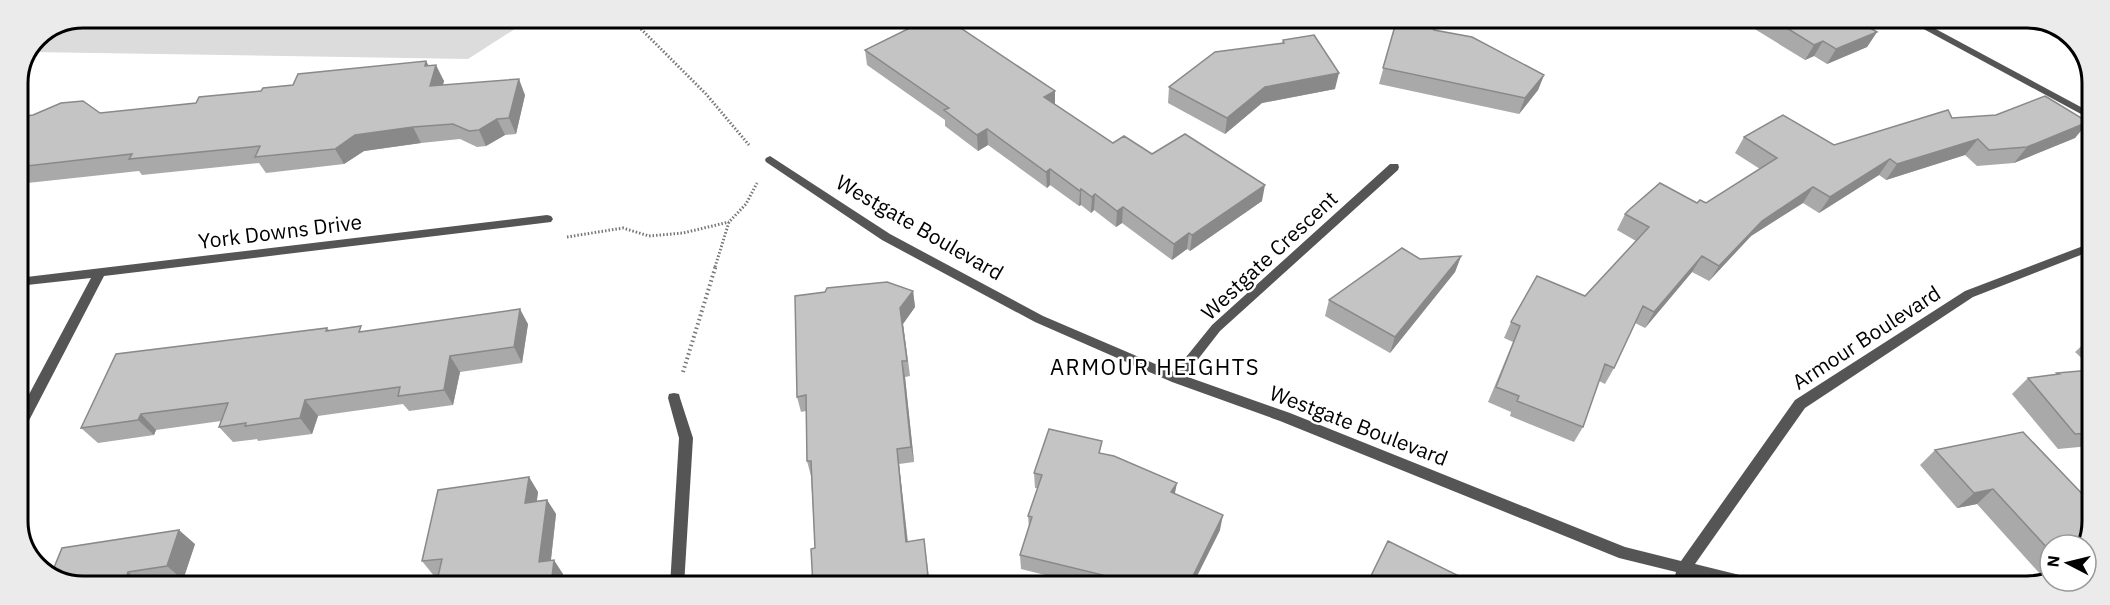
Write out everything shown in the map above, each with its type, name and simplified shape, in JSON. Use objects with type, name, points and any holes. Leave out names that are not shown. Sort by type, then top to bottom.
[{"type":"street","points":[[1927,28],[2081,111]]},
{"type":"street","name":"Westgate Boulevard","points":[[770,160],[886,237],[1040,319],[1176,378],[1285,417],[1624,553],[1716,576]]},
{"type":"street","name":"Westgate Crescent","points":[[1176,378],[1216,328],[1394,167]]},
{"type":"street","name":"York Downs Drive","points":[[28,281],[547,219]]},
{"type":"street","name":"Armour Boulevard","points":[[1681,576],[1684,568],[1800,404],[1969,294],[2081,251]]},
{"type":"street","points":[[29,408],[100,272]]},
{"type":"street","points":[[675,398],[686,438],[678,576]]},
{"type":"path","points":[[640,28],[706,94],[746,143],[770,160],[746,204],[729,222],[675,398]]},
{"type":"path","points":[[547,219],[566,237],[623,228],[649,236],[671,234],[729,222]]},
{"type":"shaded area","points":[[83,28],[516,28],[468,59],[39,52],[53,38],[62,33]]},
{"type":"building","points":[[910,28],[960,28],[1055,91],[1044,97],[1113,143],[1124,136],[1152,154],[1185,134],[1265,185],[1192,235],[1189,233],[1174,244],[1123,207],[1117,211],[1095,194],[1092,197],[1081,189],[1080,191],[1050,169],[1046,172],[987,129],[977,135],[944,110],[949,108],[865,50]]},
{"type":"building","points":[[1394,28],[1433,28],[1472,37],[1544,75],[1525,98],[1383,68]]},
{"type":"building","points":[[1787,28],[1870,28],[1877,32],[1836,49],[1823,41],[1814,45]]},
{"type":"building","points":[[1314,35],[1339,73],[1265,87],[1227,118],[1169,87],[1215,52],[1284,43],[1283,40]]},
{"type":"building","points":[[426,61],[425,66],[436,65],[430,86],[519,79],[509,118],[497,119],[479,130],[469,131],[453,124],[413,127],[355,135],[335,149],[255,157],[260,146],[129,159],[132,154],[28,166],[28,116],[61,103],[83,101],[100,113],[196,103],[199,97],[261,91],[263,88],[293,85],[298,74]]},
{"type":"building","points":[[2045,96],[2081,118],[2081,125],[2027,147],[1989,150],[1978,139],[1897,164],[1890,159],[1830,197],[1813,187],[1762,221],[1719,266],[1702,256],[1654,312],[1643,306],[1614,368],[1605,364],[1583,427],[1517,401],[1519,396],[1496,387],[1520,326],[1511,322],[1537,276],[1585,296],[1649,227],[1625,214],[1630,209],[1660,183],[1697,203],[1700,200],[1706,203],[1777,158],[1744,137],[1783,115],[1834,145],[1948,110],[1952,118],[1996,115]]},
{"type":"building","points":[[1402,248],[1420,259],[1461,256],[1395,337],[1329,300]]},
{"type":"building","points":[[887,282],[913,291],[900,308],[907,361],[902,361],[911,447],[897,449],[906,542],[924,539],[928,576],[812,576],[811,549],[815,548],[811,461],[807,461],[806,395],[797,397],[795,296],[825,292],[827,288]]},
{"type":"building","points":[[520,309],[514,347],[450,356],[444,390],[398,396],[400,387],[305,400],[300,418],[245,426],[246,423],[219,427],[228,403],[141,414],[138,420],[81,428],[116,354],[327,328],[326,331],[361,326],[359,332]]},
{"type":"building","points":[[2082,371],[2082,434],[2075,434],[2028,378],[2059,374],[2057,373]]},
{"type":"building","points":[[1049,429],[1102,441],[1099,453],[1114,456],[1177,483],[1171,492],[1223,515],[1193,576],[1107,576],[1020,555],[1032,517],[1028,516],[1042,475],[1034,473]]},
{"type":"building","points":[[2023,432],[2082,494],[2080,533],[2038,533],[2038,538],[1993,489],[1974,493],[1935,450]]},
{"type":"building","points":[[529,477],[525,503],[547,500],[539,562],[554,560],[552,576],[438,576],[442,559],[422,561],[438,490]]},
{"type":"building","points":[[179,530],[167,566],[128,572],[127,576],[76,576],[62,572],[54,568],[62,548]]},
{"type":"building","points":[[1388,541],[1459,576],[1371,576]]},
{"type":"district","name":"ARMOUR HEIGHTS","points":[[1155,366]]}]
